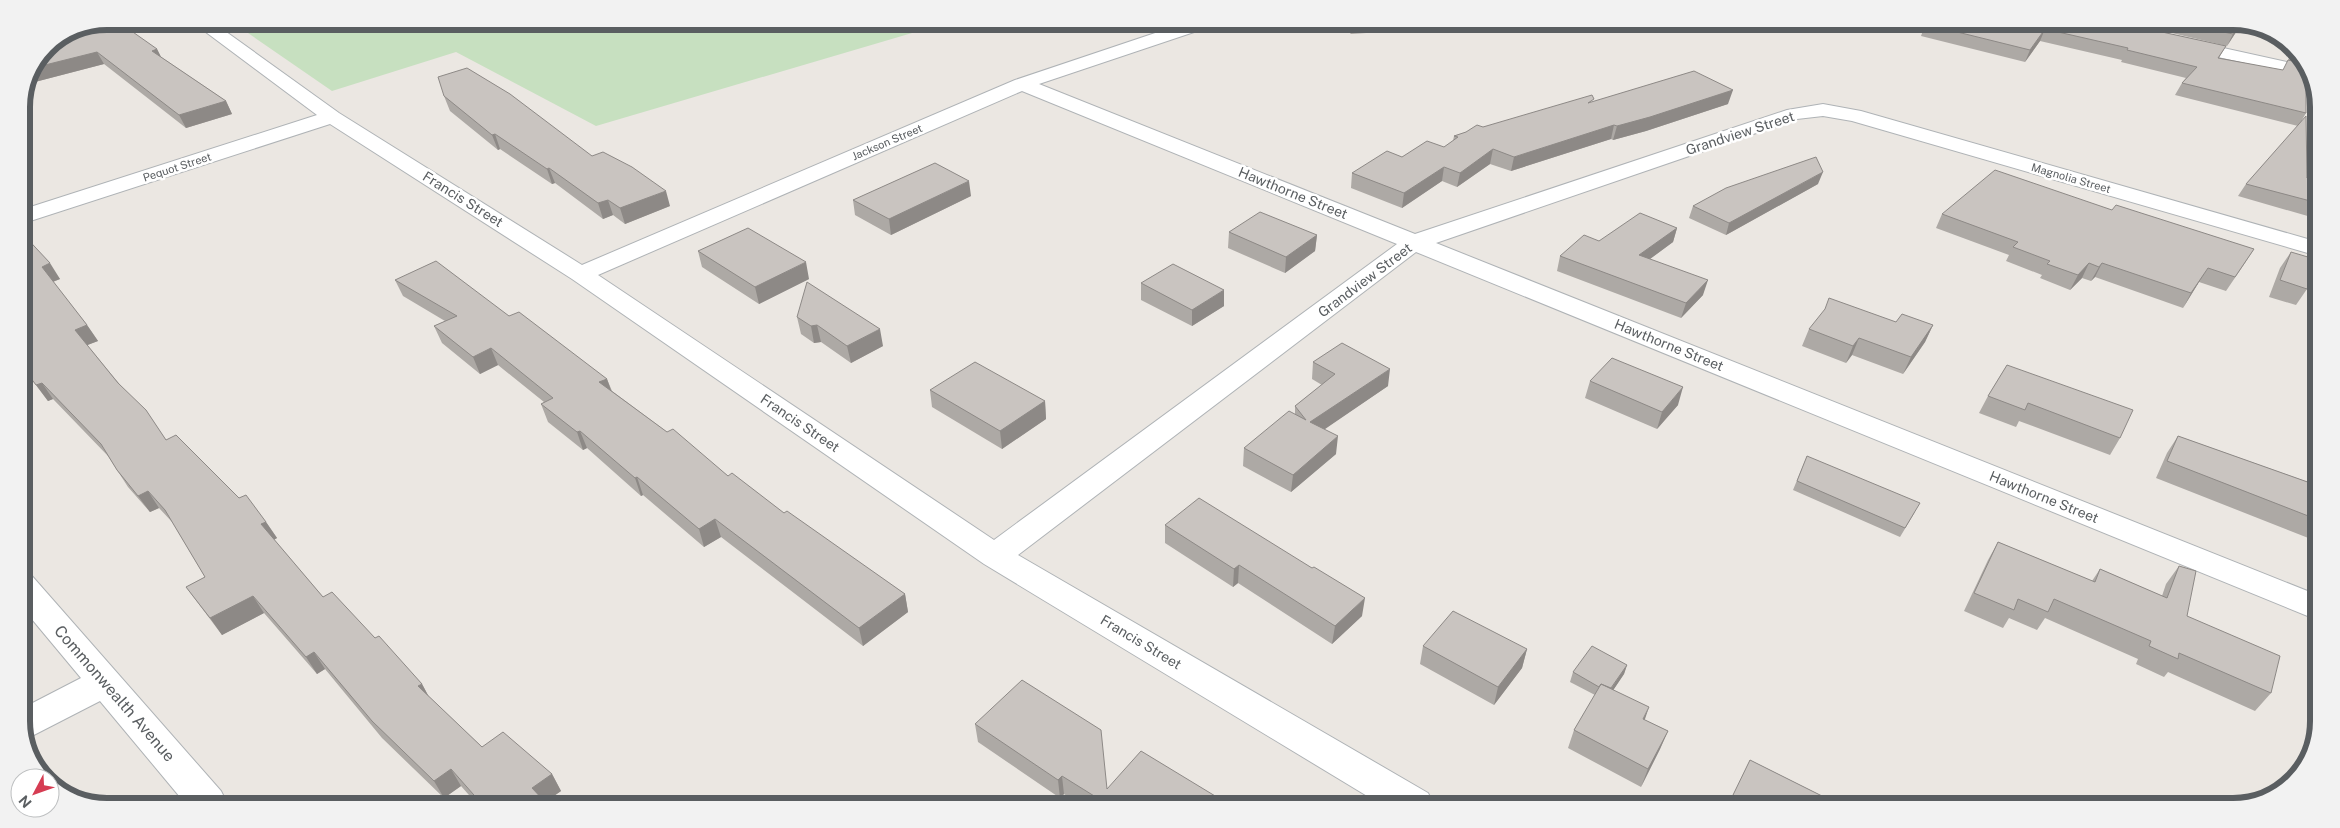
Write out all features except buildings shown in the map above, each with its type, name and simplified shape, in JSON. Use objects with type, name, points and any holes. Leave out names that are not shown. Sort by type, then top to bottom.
[{"type":"street","name":"Francis Street","points":[[210,30],[332,117],[580,274],[995,556],[1402,798]]},
{"type":"street","name":"Jackson Street","points":[[580,274],[1022,84],[1182,30]]},
{"type":"street","points":[[2171,41],[2301,70]]},
{"type":"street","name":"Hawthorne Street","points":[[1022,84],[2310,604]]},
{"type":"street","name":"Grandview Street","points":[[995,556],[1415,242],[1794,114],[1823,110]]},
{"type":"street","name":"Magnolia Street","points":[[1823,110],[1863,118],[2310,247]]},
{"type":"street","name":"Pequot Street","points":[[30,214],[332,117]]},
{"type":"street","name":"Commonwealth Avenue","points":[[30,594],[205,798]]},
{"type":"street","points":[[30,722],[104,682]]},
{"type":"green space","points":[[244,30],[922,30],[596,126],[456,52],[332,91]]}]
